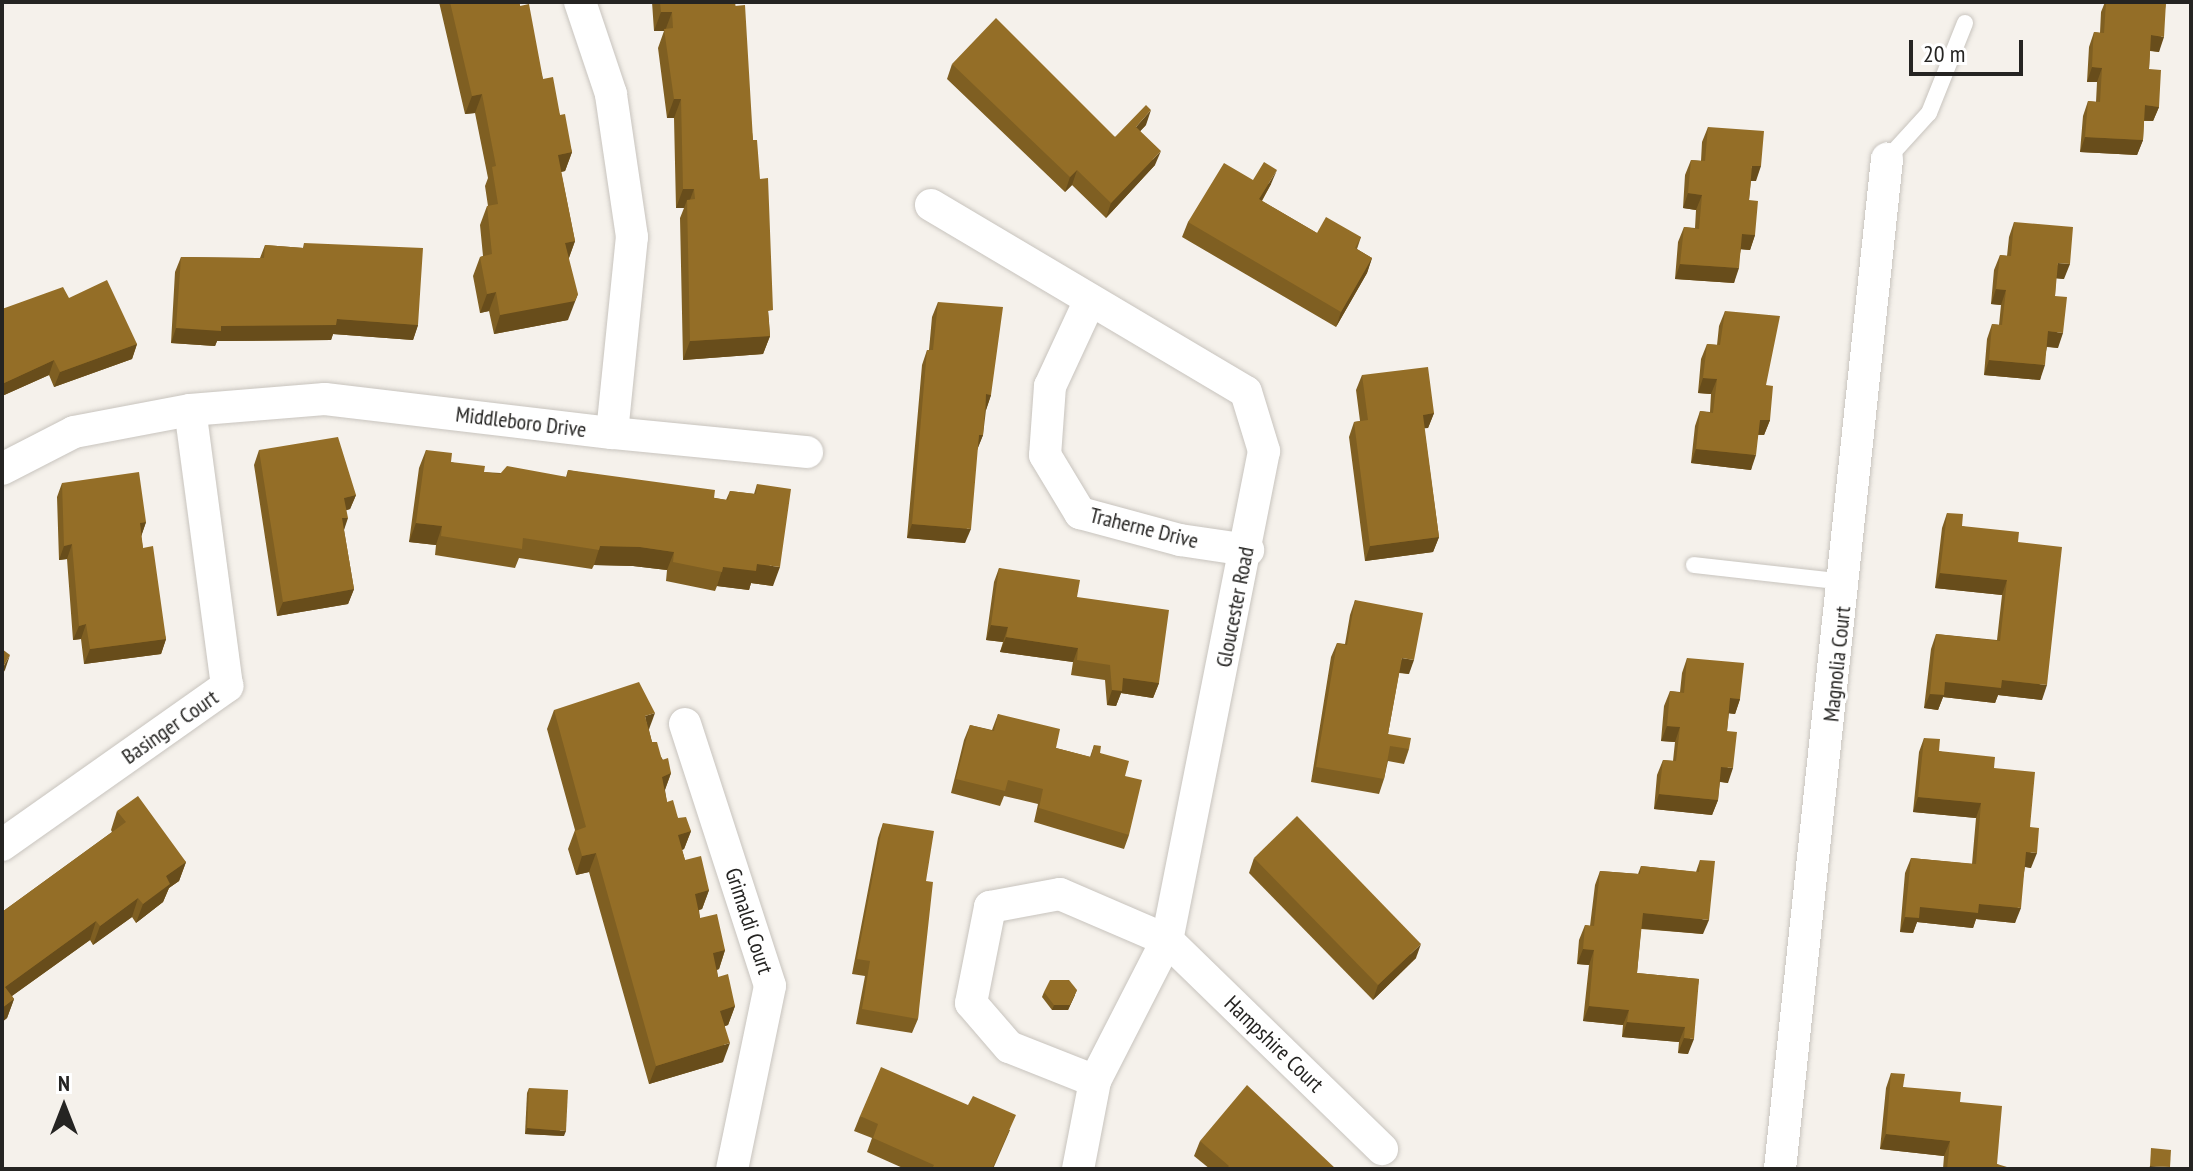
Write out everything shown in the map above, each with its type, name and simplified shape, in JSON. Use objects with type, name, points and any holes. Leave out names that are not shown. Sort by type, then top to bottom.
[{"type":"street","name":"Middleboro Drive","points":[[2,469],[74,432],[190,410],[325,399],[612,433],[632,237],[611,94],[580,2]]},
{"type":"street","name":"Magnolia Court","points":[[1780,1169],[1846,582],[1887,159]]},
{"type":"street","name":"Gloucester Road","points":[[931,205],[1246,392],[1264,451],[1248,550],[1167,940],[1095,1081],[1078,1169]]},
{"type":"street","name":"Traherne Drive","points":[[1090,300],[1050,386],[1045,455],[1080,513],[1180,540],[1248,550]]},
{"type":"street","name":"Basinger Court","points":[[2,845],[227,686],[190,410]]},
{"type":"street","points":[[612,433],[807,452]]},
{"type":"street","name":"Grimaldi Court","points":[[685,724],[770,986],[732,1169]]},
{"type":"street","points":[[1095,1081],[1009,1047],[971,1003],[990,907],[1060,894],[1167,940]]},
{"type":"street","name":"Hampshire Court","points":[[1167,940],[1382,1149]]},
{"type":"lane","points":[[1887,159],[1929,113],[1965,23]]},
{"type":"lane","points":[[1694,565],[1846,582]]},
{"type":"building","points":[[450,2],[529,4],[543,79],[553,77],[560,115],[565,114],[572,152],[558,155],[575,241],[565,243],[578,294],[575,301],[500,315],[496,292],[487,294],[480,257],[492,254],[487,206],[498,204],[492,167],[496,166],[482,94],[472,96]]},
{"type":"building","points":[[660,2],[735,2],[735,6],[745,5],[753,140],[757,140],[760,179],[768,178],[773,310],[768,311],[770,336],[690,341],[687,200],[695,199],[694,189],[683,189],[681,99],[674,99],[664,29],[673,28],[672,12],[661,12]]},
{"type":"building","points":[[2106,2],[2166,2],[2164,37],[2151,35],[2149,69],[2161,70],[2159,107],[2145,105],[2143,140],[2085,137],[2088,101],[2100,102],[2102,68],[2092,67],[2093,44],[2094,32],[2104,33]]},
{"type":"building","points":[[996,18],[1115,137],[1146,105],[1151,110],[1136,127],[1161,151],[1111,203],[1077,170],[1070,177],[952,64]]},
{"type":"building","points":[[1708,127],[1764,131],[1761,166],[1752,166],[1749,200],[1758,201],[1755,235],[1742,234],[1739,268],[1680,264],[1684,227],[1699,229],[1702,195],[1688,193],[1691,160],[1705,161]]},
{"type":"building","points":[[1264,162],[1277,170],[1259,199],[1317,233],[1326,217],[1361,237],[1355,248],[1372,258],[1341,312],[1188,222],[1224,163],[1253,180]]},
{"type":"building","points":[[2014,222],[2073,227],[2070,264],[2058,263],[2055,296],[2067,297],[2063,333],[2048,331],[2045,365],[1989,360],[1992,324],[2002,325],[2006,290],[1996,289],[2000,255],[2011,256]]},
{"type":"building","points":[[304,243],[423,248],[418,325],[337,319],[336,325],[221,326],[221,331],[176,328],[181,257],[264,258],[265,245],[304,248]]},
{"type":"building","points":[[107,280],[137,344],[60,372],[54,360],[2,384],[2,309],[63,287],[69,298]]},
{"type":"building","points":[[938,302],[1003,307],[991,395],[986,394],[983,435],[979,435],[971,529],[912,524],[927,350],[933,350]]},
{"type":"building","points":[[1725,311],[1780,316],[1766,385],[1773,386],[1770,420],[1760,420],[1756,455],[1696,449],[1700,411],[1713,413],[1717,379],[1703,378],[1707,344],[1720,345]]},
{"type":"building","points":[[1428,367],[1434,413],[1423,415],[1439,537],[1370,546],[1354,422],[1368,420],[1362,375]]},
{"type":"building","points":[[338,437],[356,495],[344,498],[348,518],[342,518],[354,589],[283,602],[259,450]]},
{"type":"building","points":[[426,450],[452,453],[451,462],[485,466],[484,472],[500,474],[507,466],[567,477],[568,470],[715,490],[714,498],[728,500],[730,491],[756,494],[757,484],[791,489],[780,567],[757,564],[756,571],[723,567],[722,572],[673,562],[674,552],[640,547],[600,546],[599,550],[523,538],[522,549],[441,536],[442,526],[416,523]]},
{"type":"building","points":[[139,472],[146,522],[140,523],[143,548],[153,546],[166,639],[90,649],[86,624],[79,626],[72,544],[64,546],[62,483]]},
{"type":"building","points":[[1947,513],[1963,514],[1962,526],[2019,532],[2018,542],[2062,547],[2047,685],[2002,680],[2001,688],[1945,682],[1944,695],[1930,694],[1936,634],[2000,641],[2007,580],[1940,573]]},
{"type":"building","points":[[999,568],[1080,580],[1077,597],[1169,610],[1159,683],[1123,678],[1122,691],[1112,690],[1110,665],[1077,660],[1078,648],[1006,637],[1008,627],[991,625]]},
{"type":"building","points":[[1355,600],[1423,613],[1414,660],[1402,658],[1388,734],[1411,738],[1409,749],[1390,746],[1384,779],[1316,767],[1337,643],[1347,645]]},
{"type":"building","points":[[2,649],[10,655],[2,669]]},
{"type":"building","points":[[1687,658],[1744,663],[1740,699],[1730,698],[1727,731],[1737,732],[1733,768],[1721,767],[1718,800],[1659,794],[1663,760],[1676,761],[1680,727],[1667,726],[1670,691],[1684,693]]},
{"type":"building","points":[[639,682],[655,713],[645,716],[652,742],[657,742],[662,760],[668,758],[671,773],[662,777],[667,802],[673,800],[678,818],[686,817],[691,831],[678,835],[685,860],[701,856],[709,890],[695,894],[700,918],[717,914],[725,950],[713,953],[718,977],[728,974],[735,1006],[720,1011],[730,1043],[656,1066],[596,853],[582,856],[575,831],[586,827],[554,710]]},
{"type":"building","points":[[998,714],[1060,729],[1056,748],[1091,757],[1094,745],[1101,746],[1100,753],[1129,761],[1125,776],[1142,780],[1129,835],[1039,808],[1043,789],[1008,780],[1005,791],[956,779],[970,725],[994,731]]},
{"type":"building","points":[[1924,738],[1940,739],[1939,751],[1995,757],[1994,768],[2035,772],[2030,827],[2039,828],[2037,853],[2026,852],[2021,908],[1979,904],[1978,913],[1920,907],[1919,918],[1905,917],[1911,858],[1976,864],[1981,803],[1918,797]]},
{"type":"building","points":[[138,796],[186,862],[166,876],[170,884],[143,904],[138,898],[100,926],[96,921],[5,987],[14,999],[2,1008],[2,912],[126,822],[117,811]]},
{"type":"building","points":[[1297,816],[1421,944],[1378,985],[1254,858]]},
{"type":"building","points":[[883,823],[934,831],[926,881],[933,882],[918,1019],[862,1009],[870,961],[857,959]]},
{"type":"building","points":[[1700,860],[1715,861],[1709,920],[1643,913],[1637,973],[1699,979],[1694,1039],[1684,1038],[1685,1027],[1627,1022],[1629,1010],[1589,1006],[1594,950],[1583,949],[1585,925],[1594,926],[1600,871],[1640,874],[1641,866],[1699,872]]},
{"type":"building","points":[[1050,980],[1069,980],[1077,990],[1070,1005],[1054,1005],[1044,992]]},
{"type":"building","points":[[881,1067],[968,1105],[973,1096],[1016,1115],[992,1169],[932,1169],[934,1165],[873,1138],[878,1124],[860,1116]]},
{"type":"building","points":[[1891,1073],[1905,1074],[1903,1087],[1961,1092],[1960,1102],[2002,1106],[1997,1164],[2007,1169],[1947,1169],[1950,1141],[1886,1134]]},
{"type":"building","points":[[1247,1085],[1336,1169],[1226,1169],[1229,1166],[1200,1141]]},
{"type":"building","points":[[529,1088],[568,1090],[566,1131],[527,1128]]},
{"type":"building","points":[[2151,1148],[2171,1150],[2170,1167],[2150,1166]]}]
